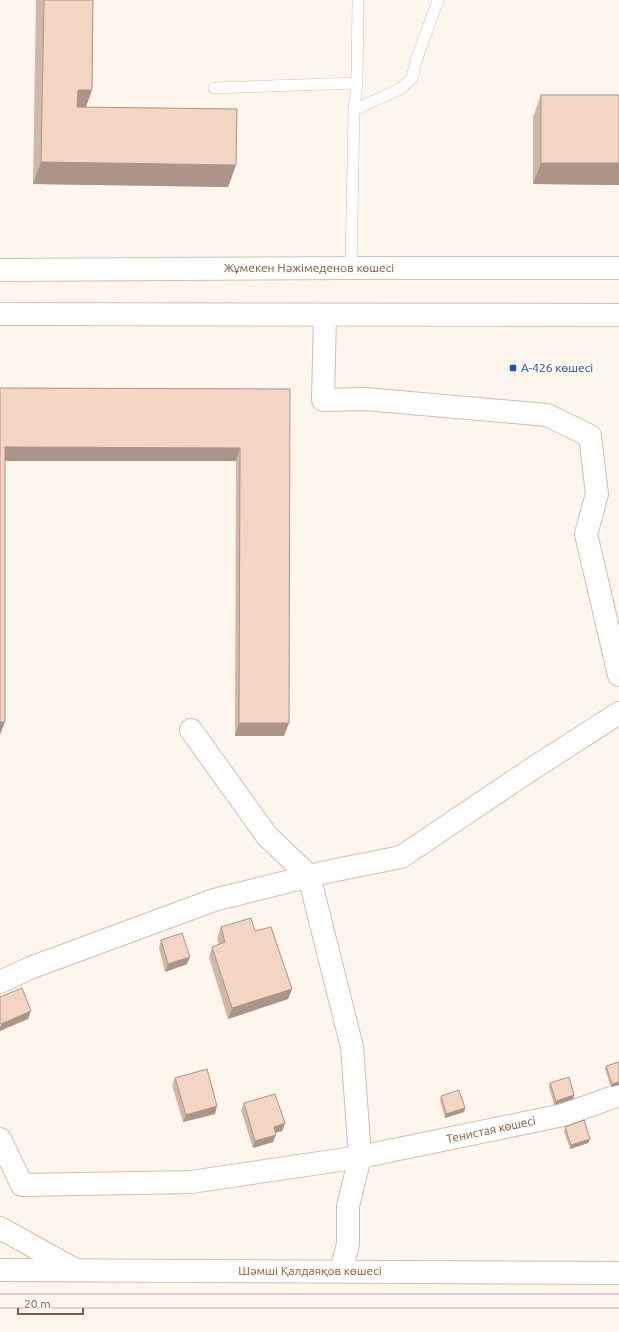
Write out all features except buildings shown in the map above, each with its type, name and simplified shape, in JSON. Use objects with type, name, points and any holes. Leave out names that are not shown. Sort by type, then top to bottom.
[{"type":"street","name":"Жұмекен Нәжімеденов көшесі","points":[[0,270],[619,268]]},
{"type":"street","points":[[0,314],[619,315]]},
{"type":"street","points":[[325,315],[323,400],[365,399],[547,415],[590,436],[597,494],[586,534],[619,675]]},
{"type":"street","points":[[0,982],[30,968],[214,900],[309,876],[402,857],[619,713]]},
{"type":"street","points":[[191,730],[267,836],[309,876],[352,1047],[360,1158],[348,1206],[348,1244],[341,1271]]},
{"type":"street","name":"Тенистая көшесі","points":[[0,1138],[22,1185],[191,1182],[360,1158],[563,1115],[619,1095]]},
{"type":"street","points":[[0,1228],[76,1270]]},
{"type":"street","name":"Шәмші Қалдаяқов көшесі","points":[[0,1270],[619,1273]]},
{"type":"lane","points":[[351,268],[358,0]]},
{"type":"lane","points":[[354,110],[400,89],[412,78],[416,60],[438,0]]},
{"type":"lane","points":[[214,88],[357,83]]},
{"type":"tram line","points":[[0,1294],[619,1294]]},
{"type":"tram line","points":[[0,1308],[619,1308]]},
{"type":"place","name":"А-426 көшесі","points":[[513,368]]}]
